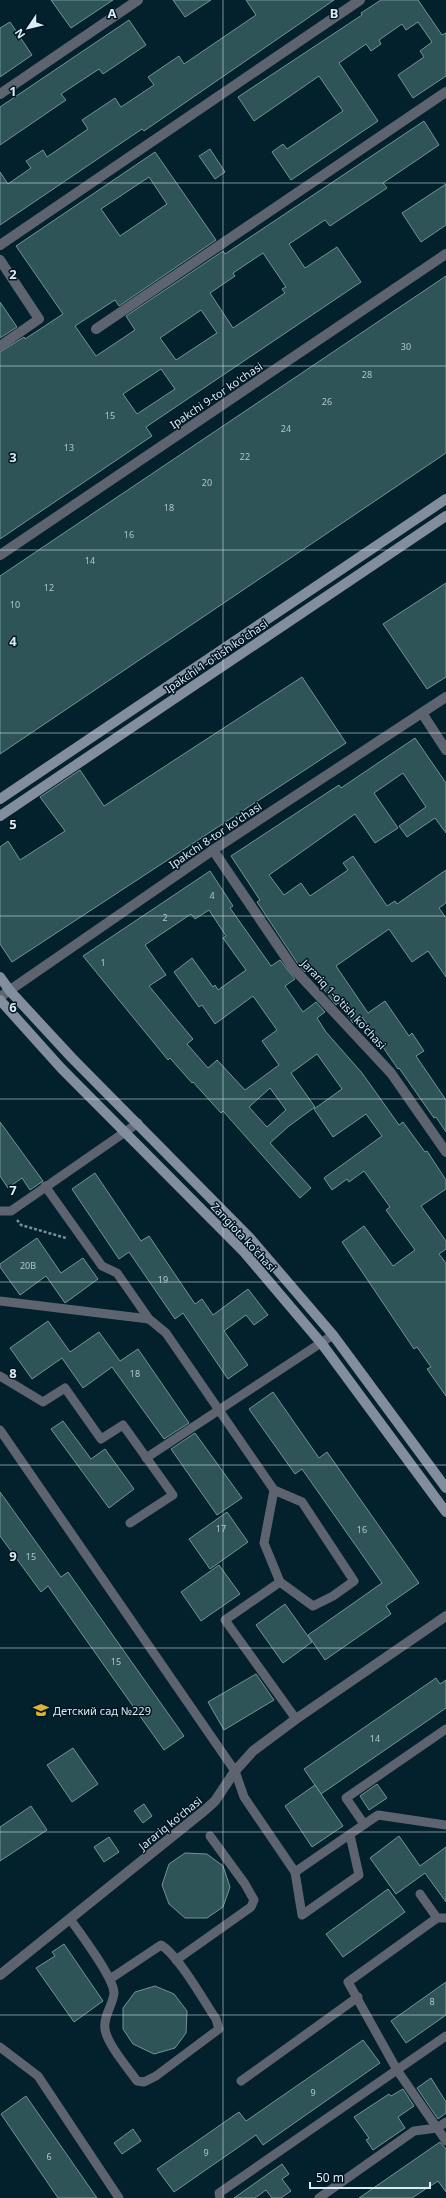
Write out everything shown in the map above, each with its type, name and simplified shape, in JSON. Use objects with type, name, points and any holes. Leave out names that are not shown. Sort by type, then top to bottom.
[{"type":"main road","name":"Ipakchi 1-o'tish ko'chasi","points":[[0,799],[446,499]]},
{"type":"main road","name":"Ipakchi 1-o'tish ko'chasi","points":[[0,816],[446,516]]},
{"type":"main road","name":"Zangiota ko'chasi","points":[[0,977],[72,1058],[138,1123],[250,1238],[333,1335],[446,1488]]},
{"type":"main road","name":"Zangiota ko'chasi","points":[[0,998],[61,1068],[244,1252],[322,1344],[446,1512]]},
{"type":"street","points":[[0,94],[138,0]]},
{"type":"street","points":[[0,245],[360,0]]},
{"type":"street","points":[[96,330],[446,92]]},
{"type":"street","name":"Ipakchi 9-tor ko'chasi","points":[[0,555],[446,254]]},
{"type":"street","points":[[0,260],[39,319],[0,346]]},
{"type":"street","name":"Ipakchi 8-tor ko'chasi","points":[[0,998],[213,850],[446,697]]},
{"type":"street","points":[[422,713],[446,750]]},
{"type":"street","name":"Jarariq 1-o'tish ko'chasi","points":[[213,850],[293,968],[391,1073],[446,1152]]},
{"type":"street","name":"Jarariq ko'chasi","points":[[0,1975],[205,1810],[215,1801],[235,1771],[253,1751],[296,1719],[446,1616]]},
{"type":"lane","points":[[0,1211],[11,1211],[138,1123]]},
{"type":"lane","points":[[46,1186],[102,1266],[117,1273],[149,1319],[166,1333],[274,1490],[302,1502],[354,1581],[333,1596],[313,1606],[280,1582],[264,1543],[274,1490]]},
{"type":"lane","points":[[0,1301],[149,1319]]},
{"type":"lane","points":[[146,1458],[322,1344],[333,1335]]},
{"type":"lane","points":[[0,1376],[43,1402],[65,1388],[101,1439],[123,1425],[173,1495],[130,1523]]},
{"type":"lane","points":[[0,1430],[235,1771],[244,1797],[295,1872],[302,1915],[359,1875],[350,1835]]},
{"type":"lane","points":[[280,1582],[225,1620],[296,1719]]},
{"type":"lane","points":[[364,1824],[346,1798],[446,1729]]},
{"type":"lane","points":[[295,1872],[378,1815],[446,1825]]},
{"type":"lane","points":[[176,1960],[251,1907],[254,1900],[245,1884],[210,1836]]},
{"type":"lane","points":[[420,1894],[442,1918],[348,1982],[358,1997],[397,2070],[446,2140]]},
{"type":"lane","points":[[70,1919],[110,1979],[114,1993],[108,2010],[105,2029],[112,2046],[137,2080],[144,2082],[156,2076],[219,2029],[216,2019],[176,1960],[168,1949],[161,1945],[110,1979]]},
{"type":"lane","points":[[241,2080],[358,1997]]},
{"type":"lane","points":[[220,2198],[220,2193],[446,2036]]},
{"type":"lane","points":[[0,2047],[38,2076],[119,2198]]},
{"type":"lane","points":[[319,2198],[414,2131],[438,2128],[446,2122]]},
{"type":"path","points":[[11,1211],[21,1225],[86,1243]]},
{"type":"building","points":[[51,0],[113,0],[71,28]]},
{"type":"building","points":[[173,0],[211,0],[185,17]]},
{"type":"building","points":[[246,0],[334,0],[144,131],[142,129],[0,225],[0,172],[8,184],[31,168],[26,161],[43,150],[47,157],[88,129],[82,120],[115,98],[121,107],[154,85],[148,77],[179,56],[184,64],[256,15]]},
{"type":"building","points":[[381,0],[418,0],[442,35],[446,33],[446,76],[413,98],[398,75],[424,57],[420,51],[432,42],[418,22],[406,30],[402,24],[379,40],[381,44],[371,51],[366,44],[339,63],[378,121],[291,180],[272,152],[283,144],[287,149],[343,111],[319,76],[254,121],[238,97],[362,15],[361,13]]},
{"type":"building","points":[[129,20],[146,45],[103,74],[99,69],[61,94],[66,100],[0,145],[0,107]]},
{"type":"building","points":[[10,22],[32,55],[0,77],[0,28]]},
{"type":"building","points":[[424,121],[439,145],[383,183],[387,188],[330,226],[325,220],[289,244],[305,268],[337,247],[361,282],[146,427],[152,436],[0,539],[0,352],[24,337],[25,339],[63,314],[16,246],[155,152],[216,240],[119,306],[115,300],[75,326],[96,356],[135,330],[126,316],[223,251],[225,254]],"holes":[[[149,177],[167,204],[120,236],[101,209]],[[263,253],[286,287],[282,289],[285,293],[233,328],[210,293],[235,276],[233,273]],[[201,310],[217,333],[176,360],[160,338]],[[161,369],[175,389],[137,414],[123,394]]]},
{"type":"building","points":[[210,149],[225,172],[215,179],[199,156]]},
{"type":"building","points":[[446,184],[446,225],[421,242],[402,213]]},
{"type":"building","points":[[446,276],[446,453],[0,754],[0,576]]},
{"type":"building","points":[[0,302],[17,327],[0,338]]},
{"type":"building","points":[[446,583],[446,677],[427,689],[383,624]]},
{"type":"building","points":[[302,677],[346,743],[12,962],[0,944],[0,847],[8,841],[20,860],[65,831],[40,797],[80,770],[104,806]]},
{"type":"building","points":[[415,738],[446,783],[446,833],[435,818],[407,837],[399,826],[426,807],[403,773],[374,793],[398,828],[375,843],[355,814],[269,875],[284,895],[301,883],[310,896],[348,870],[343,863],[353,856],[387,906],[395,901],[397,904],[446,870],[446,903],[439,908],[446,918],[446,977],[428,951],[412,962],[389,929],[336,966],[368,1013],[385,1001],[409,1036],[412,1033],[424,1051],[416,1056],[446,1100],[446,1132],[436,1117],[434,1118],[399,1068],[398,1069],[362,1017],[353,1023],[338,1003],[336,1005],[327,994],[310,968],[305,972],[298,964],[257,902],[260,900],[231,856],[339,785],[341,788]]},
{"type":"building","points":[[210,871],[233,906],[230,908],[271,966],[280,960],[295,979],[285,986],[303,1012],[316,1002],[325,1012],[317,1018],[326,1032],[362,1073],[399,1125],[403,1122],[425,1152],[427,1151],[446,1180],[446,1189],[421,1206],[446,1241],[446,1249],[439,1254],[446,1263],[446,1396],[427,1369],[431,1367],[417,1347],[414,1349],[342,1242],[364,1226],[393,1266],[415,1250],[386,1210],[390,1207],[364,1171],[349,1182],[347,1179],[332,1190],[324,1178],[382,1136],[366,1114],[333,1137],[314,1109],[342,1089],[317,1054],[291,1073],[315,1107],[289,1126],[270,1143],[311,1188],[300,1198],[223,1111],[221,1113],[170,1058],[168,1060],[83,956]],"holes":[[[209,910],[226,936],[223,938],[246,970],[218,990],[215,985],[213,987],[192,958],[174,972],[199,1007],[202,1005],[215,1024],[253,996],[277,1030],[262,1041],[279,1065],[245,1090],[217,1060],[208,1068],[187,1044],[193,1039],[149,986],[166,975],[145,945],[191,914],[195,919]],[[270,1088],[286,1110],[267,1127],[249,1107]]]},
{"type":"building","points":[[0,1122],[43,1181],[30,1190],[22,1178],[8,1188],[0,1176]]},
{"type":"building","points":[[95,1173],[141,1241],[149,1236],[195,1304],[202,1299],[213,1315],[248,1289],[268,1315],[254,1325],[246,1315],[224,1331],[248,1365],[228,1379],[183,1313],[175,1319],[129,1252],[119,1259],[72,1189]]},
{"type":"building","points":[[37,1238],[61,1273],[83,1258],[98,1279],[65,1303],[46,1276],[20,1295],[0,1267],[0,1264]]},
{"type":"building","points":[[48,1321],[70,1352],[99,1332],[120,1361],[138,1349],[189,1423],[164,1439],[112,1367],[83,1388],[62,1358],[32,1379],[10,1348]]},
{"type":"building","points":[[273,1392],[319,1458],[327,1452],[419,1583],[386,1606],[391,1614],[325,1660],[308,1635],[382,1583],[302,1469],[295,1474],[249,1409]]},
{"type":"building","points":[[63,1421],[91,1459],[105,1449],[134,1489],[109,1508],[51,1429]]},
{"type":"building","points":[[195,1433],[242,1498],[217,1515],[171,1449]]},
{"type":"building","points":[[0,1492],[61,1577],[68,1572],[184,1736],[164,1750],[48,1586],[41,1592],[0,1536]]},
{"type":"building","points":[[227,1512],[248,1542],[210,1569],[189,1539]]},
{"type":"building","points":[[219,1565],[240,1594],[201,1621],[181,1592]]},
{"type":"building","points":[[285,1604],[312,1642],[283,1663],[256,1625]]},
{"type":"building","points":[[256,1674],[274,1700],[224,1730],[208,1702]]},
{"type":"building","points":[[436,1678],[440,1684],[446,1680],[446,1708],[321,1794],[304,1769]]},
{"type":"building","points":[[73,1748],[98,1784],[72,1802],[47,1765]]},
{"type":"building","points":[[377,1784],[387,1798],[369,1810],[360,1796]]},
{"type":"building","points":[[315,1785],[343,1826],[312,1847],[285,1806]]},
{"type":"building","points":[[144,1804],[152,1816],[143,1823],[134,1811]]},
{"type":"building","points":[[31,1806],[47,1830],[0,1861],[0,1827]]},
{"type":"building","points":[[399,1836],[420,1866],[446,1847],[446,1902],[425,1873],[396,1894],[370,1858]]},
{"type":"building","points":[[109,1837],[119,1852],[104,1862],[94,1847]]},
{"type":"building","points":[[185,1853],[207,1854],[223,1866],[230,1887],[223,1907],[207,1918],[185,1918],[169,1904],[162,1885],[169,1864]]},
{"type":"building","points":[[388,1889],[405,1912],[343,1957],[326,1934]]},
{"type":"building","points":[[64,1944],[103,2001],[74,2022],[36,1968],[55,1956],[52,1952]]},
{"type":"building","points":[[446,1982],[446,2015],[406,2043],[391,2021]]},
{"type":"building","points":[[155,1986],[174,1994],[187,2011],[186,2033],[175,2048],[154,2054],[133,2044],[123,2029],[123,2008],[135,1992]]},
{"type":"building","points":[[363,2040],[380,2063],[263,2145],[256,2135],[174,2192],[157,2169],[239,2112],[246,2121]]},
{"type":"building","points":[[431,2078],[446,2102],[446,2113],[438,2119],[417,2088]]},
{"type":"building","points":[[403,2089],[414,2106],[398,2117],[405,2128],[373,2150],[366,2140],[369,2138],[354,2117],[389,2094],[391,2096]]},
{"type":"building","points":[[26,2096],[97,2198],[58,2198],[1,2114]]},
{"type":"building","points":[[133,2129],[141,2141],[122,2154],[114,2143]]},
{"type":"building","points":[[440,2142],[446,2149],[446,2192],[438,2181],[412,2198],[359,2198]]},
{"type":"building","points":[[282,2164],[289,2174],[282,2179],[291,2191],[281,2198],[272,2198],[266,2190],[255,2198],[234,2198]]},
{"type":"place","name":"Детский сад №229","points":[[41,1710]]}]
